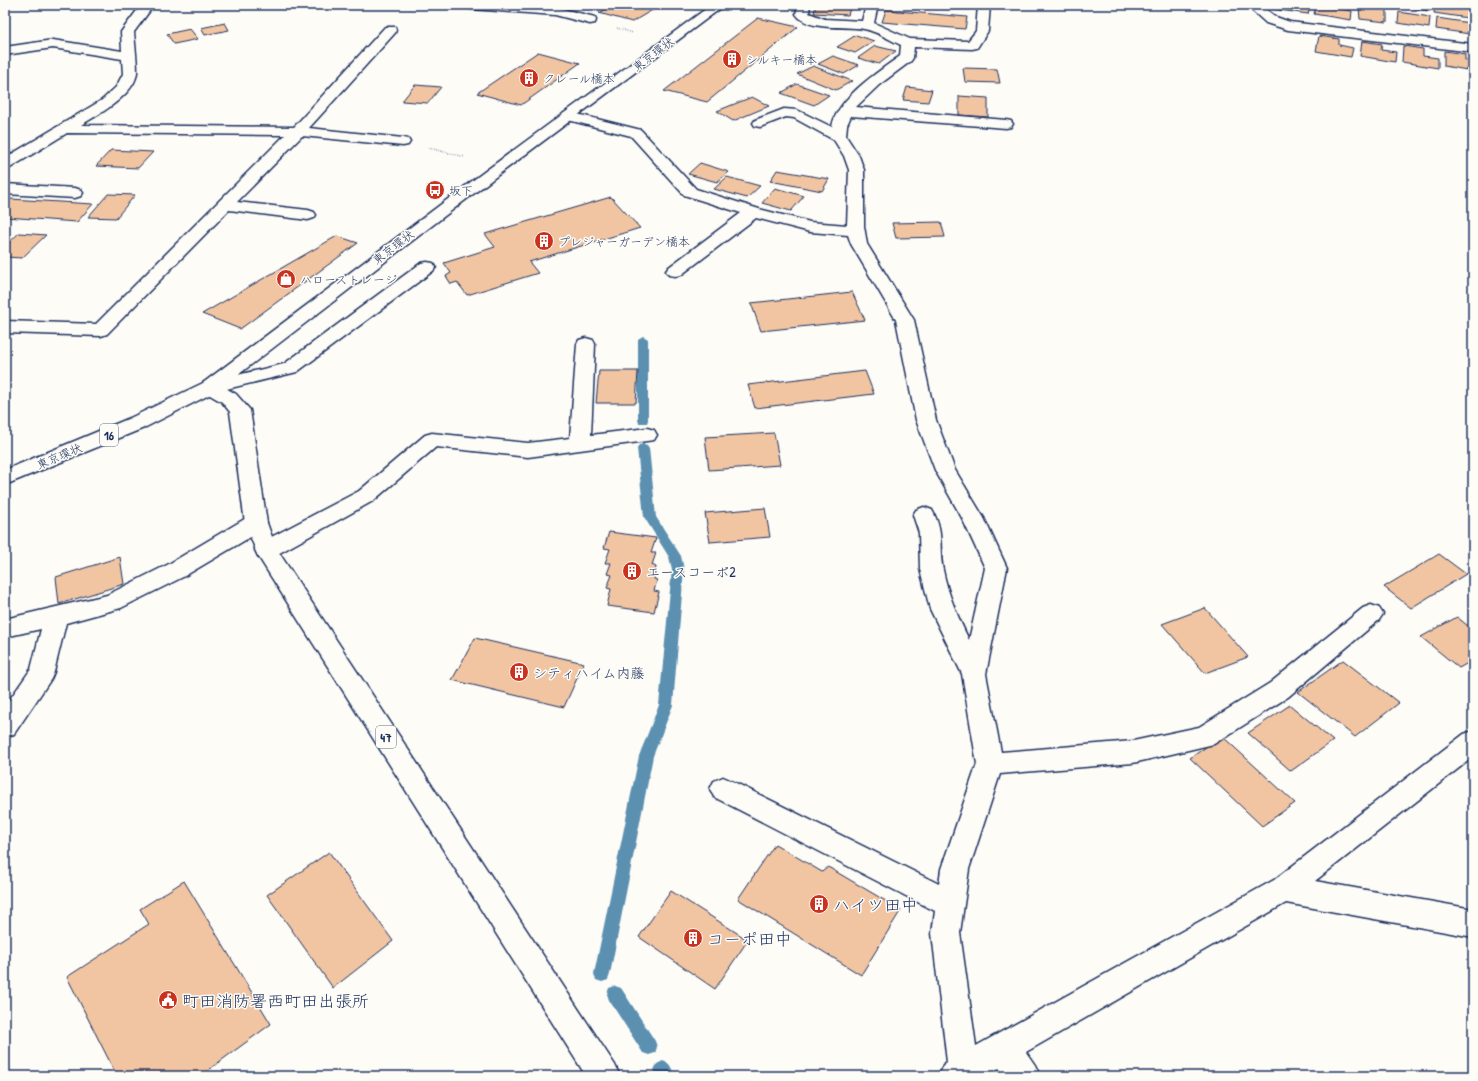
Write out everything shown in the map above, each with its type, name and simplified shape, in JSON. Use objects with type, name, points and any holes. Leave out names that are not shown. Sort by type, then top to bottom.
[{"type":"main road","points":[[5,165],[107,103],[122,89],[130,74],[128,32],[148,5]]},
{"type":"main road","points":[[478,5],[567,13],[590,20]]},
{"type":"main road","points":[[567,13],[578,5]]},
{"type":"main road","name":"東京環状","points":[[5,478],[137,423],[210,386],[416,230],[719,5]]},
{"type":"main road","points":[[804,5],[802,14],[810,19],[824,23],[867,25],[908,43],[972,45],[982,31],[984,5]]},
{"type":"main road","points":[[867,25],[872,5]]},
{"type":"main road","points":[[1252,5],[1271,20],[1288,26],[1473,48]]},
{"type":"main road","points":[[5,327],[101,330],[298,131],[390,30]]},
{"type":"main road","points":[[839,137],[839,125],[846,111],[859,95],[876,80],[906,58],[908,43]]},
{"type":"main road","points":[[5,51],[53,44],[130,56]]},
{"type":"main road","points":[[846,111],[1006,124]]},
{"type":"main road","points":[[760,123],[784,113],[797,114],[839,137],[852,157],[857,173],[855,231],[859,244],[905,320],[926,420],[945,470],[973,518],[996,568],[974,674]]},
{"type":"main road","points":[[569,116],[636,133],[690,192],[754,212],[810,227],[855,231]]},
{"type":"main road","points":[[65,129],[298,131],[403,142]]},
{"type":"main road","points":[[5,189],[75,193]]},
{"type":"main road","points":[[225,205],[308,215]]},
{"type":"main road","points":[[675,271],[754,212]]},
{"type":"main road","points":[[210,386],[290,368],[427,267]]},
{"type":"main road","points":[[580,443],[586,344]]},
{"type":"main road","name":"47","points":[[210,386],[228,398],[240,410],[256,523],[266,550],[604,1076]]},
{"type":"main road","points":[[266,550],[366,496],[432,440],[528,450],[647,435]]},
{"type":"main road","points":[[924,515],[930,533],[931,569],[942,609],[974,674],[990,764],[956,869],[946,933],[959,1073],[1284,889],[1473,742]]},
{"type":"main road","points":[[5,628],[56,617],[113,602],[175,571],[256,523]]},
{"type":"main road","points":[[990,764],[1132,752],[1205,736],[1279,690],[1371,614]]},
{"type":"main road","points":[[5,726],[42,672],[56,617]]},
{"type":"main road","points":[[723,789],[950,904]]},
{"type":"main road","points":[[1284,889],[1473,924]]},
{"type":"main road","points":[[1002,1048],[1024,1076]]},
{"type":"path","points":[[428,148],[450,154]]},
{"type":"building","points":[[613,5],[661,5],[632,22],[599,13]]},
{"type":"building","points":[[816,5],[850,8],[848,15],[814,13]]},
{"type":"building","points":[[1273,5],[1310,5],[1308,14],[1272,9]]},
{"type":"building","points":[[1316,5],[1352,11],[1351,20],[1314,14]]},
{"type":"building","points":[[1397,5],[1431,5],[1430,11]]},
{"type":"building","points":[[1435,5],[1454,5],[1454,7],[1468,9],[1468,18],[1434,13]]},
{"type":"building","points":[[1359,7],[1387,10],[1387,22],[1360,19]]},
{"type":"building","points":[[886,10],[967,17],[965,29],[882,22]]},
{"type":"building","points":[[1399,12],[1430,17],[1429,28],[1398,23]]},
{"type":"building","name":"シルキー橋本","points":[[758,18],[798,27],[707,102],[664,91]]},
{"type":"building","points":[[1437,18],[1470,23],[1470,34],[1436,29]]},
{"type":"building","points":[[225,23],[229,30],[205,35],[201,28]]},
{"type":"building","points":[[190,29],[198,39],[174,44],[167,34]]},
{"type":"building","points":[[856,35],[874,41],[855,53],[837,47]]},
{"type":"building","points":[[1319,36],[1339,39],[1339,45],[1353,48],[1351,57],[1316,51]]},
{"type":"building","points":[[1362,41],[1382,44],[1381,50],[1396,52],[1395,62],[1360,56]]},
{"type":"building","points":[[875,46],[896,51],[879,64],[858,58]]},
{"type":"building","points":[[1403,46],[1423,49],[1423,56],[1438,58],[1438,68],[1402,62]]},
{"type":"building","points":[[1444,51],[1465,54],[1465,60],[1473,61],[1473,71],[1444,66]]},
{"type":"building","name":"クレール橋本","points":[[538,52],[580,63],[521,105],[477,93]]},
{"type":"building","points":[[833,56],[859,65],[844,74],[818,64]]},
{"type":"building","points":[[813,66],[852,81],[836,90],[797,74]]},
{"type":"building","points":[[963,68],[997,69],[1000,83],[965,82]]},
{"type":"building","points":[[797,84],[829,95],[814,105],[781,93]]},
{"type":"building","points":[[415,85],[441,87],[428,103],[402,101]]},
{"type":"building","points":[[907,87],[932,90],[928,102],[903,100]]},
{"type":"building","points":[[959,96],[988,98],[988,117],[959,115]]},
{"type":"building","points":[[752,97],[769,106],[733,121],[717,111]]},
{"type":"building","points":[[111,150],[153,152],[138,168],[96,166]]},
{"type":"building","points":[[700,163],[729,172],[717,182],[688,174]]},
{"type":"building","points":[[777,170],[829,179],[822,191],[770,181]]},
{"type":"building","points":[[727,177],[760,186],[747,198],[714,189]]},
{"type":"building","points":[[775,188],[804,196],[791,211],[762,203]]},
{"type":"building","points":[[108,194],[135,195],[116,218],[88,217]]},
{"type":"building","name":"プレジャーガーデン橋本","points":[[611,197],[640,228],[529,262],[538,273],[467,295],[457,282],[451,284],[446,276],[451,273],[444,263],[495,247],[485,234]]},
{"type":"building","points":[[10,199],[93,204],[77,222],[5,217],[5,204]]},
{"type":"building","points":[[941,222],[945,237],[896,238],[892,223]]},
{"type":"building","points":[[19,233],[46,235],[22,258],[5,257],[5,246]]},
{"type":"building","name":"ハローストレージ","points":[[337,236],[358,243],[240,329],[202,314]]},
{"type":"building","points":[[852,292],[865,320],[761,331],[751,303]]},
{"type":"building","points":[[599,371],[638,371],[636,403],[596,403]]},
{"type":"building","points":[[865,371],[874,394],[755,408],[748,385]]},
{"type":"building","points":[[774,433],[780,465],[709,470],[705,437]]},
{"type":"building","points":[[765,508],[770,537],[710,542],[705,513]]},
{"type":"building","name":"エースコーポ2","points":[[609,532],[656,538],[651,553],[656,553],[652,565],[656,567],[654,579],[657,580],[654,591],[659,592],[654,612],[607,606],[611,589],[607,588],[612,575],[607,574],[611,563],[605,563],[610,549],[604,548]]},
{"type":"building","points":[[1439,554],[1466,574],[1411,608],[1384,587]]},
{"type":"building","points":[[120,557],[124,584],[59,604],[56,577]]},
{"type":"building","points":[[1205,608],[1248,657],[1205,673],[1162,624]]},
{"type":"building","points":[[1457,617],[1473,630],[1473,660],[1459,668],[1421,637]]},
{"type":"building","name":"シティハイム内藤","points":[[475,638],[584,663],[564,707],[452,680]]},
{"type":"building","points":[[1343,660],[1399,703],[1355,737],[1298,692]]},
{"type":"building","points":[[1290,705],[1333,741],[1291,771],[1248,733]]},
{"type":"building","points":[[1222,736],[1295,803],[1262,826],[1190,758]]},
{"type":"building","name":"ハイツ田中","points":[[775,844],[822,872],[828,867],[901,910],[861,975],[738,899]]},
{"type":"building","points":[[329,852],[393,941],[333,988],[267,895]]},
{"type":"building","name":"町田消防署西町田出張所","points":[[184,881],[271,1024],[200,1076],[117,1076],[67,977],[149,924],[140,909]]},
{"type":"building","name":"コーポ田中","points":[[671,891],[748,940],[715,989],[639,937]]},
{"type":"waterway","points":[[643,339],[643,420]]},
{"type":"waterway","points":[[602,974],[646,756],[666,705],[678,569],[675,556],[650,517],[643,448]]},
{"type":"waterway","points":[[615,994],[649,1047]]},
{"type":"waterway","points":[[663,1070],[667,1076]]},
{"type":"place","name":"シルキー橋本","points":[[732,59]]},
{"type":"place","name":"クレール橋本","points":[[529,78]]},
{"type":"place","name":"坂下","points":[[435,190]]},
{"type":"place","name":"プレジャーガーデン橋本","points":[[544,241]]},
{"type":"place","name":"ハローストレージ","points":[[286,279]]},
{"type":"place","name":"エースコーポ2","points":[[632,571]]},
{"type":"place","name":"シティハイム内藤","points":[[519,672]]},
{"type":"place","name":"ハイツ田中","points":[[819,904]]},
{"type":"place","name":"コーポ田中","points":[[693,938]]},
{"type":"place","name":"町田消防署西町田出張所","points":[[168,1000]]}]
